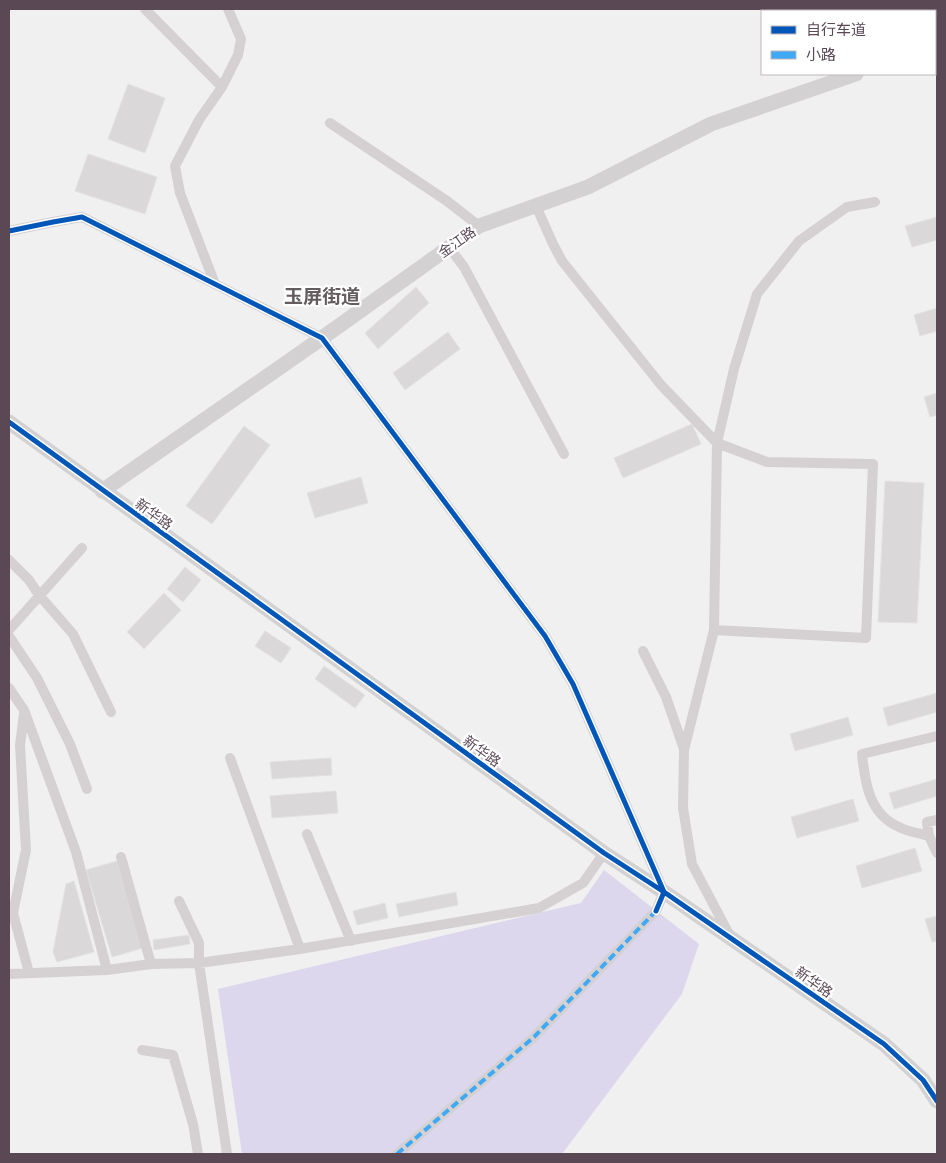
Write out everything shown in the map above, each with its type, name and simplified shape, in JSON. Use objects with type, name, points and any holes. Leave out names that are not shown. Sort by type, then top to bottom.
[{"type":"street","points":[[146,9],[222,87]]},
{"type":"street","points":[[215,284],[180,193],[175,166],[199,120],[222,87],[238,55],[241,39],[228,9]]},
{"type":"street","name":"金江路","points":[[102,491],[479,226],[588,188],[711,124],[853,75]]},
{"type":"street","points":[[330,123],[447,201],[479,226]]},
{"type":"street","points":[[732,939],[692,864],[683,808],[684,750],[714,630],[717,443],[734,369],[757,294],[799,241],[848,207],[875,202]]},
{"type":"street","points":[[536,206],[552,244],[562,261],[661,386],[717,443],[767,462],[873,464],[866,638],[714,630]]},
{"type":"street","points":[[9,231],[82,217],[322,338],[545,636],[573,684],[664,892],[656,911],[534,1037],[397,1154]]},
{"type":"street","points":[[449,247],[464,267],[564,454]]},
{"type":"street","name":"新华路","points":[[9,422],[604,853],[664,892],[884,1044],[923,1080],[937,1101]]},
{"type":"street","points":[[9,630],[82,548]]},
{"type":"street","points":[[9,560],[29,580],[39,595],[73,634],[111,712]]},
{"type":"street","points":[[9,636],[37,678],[70,744],[87,789]]},
{"type":"street","points":[[643,651],[666,697],[684,750]]},
{"type":"street","points":[[9,688],[24,710],[76,852],[107,970]]},
{"type":"street","points":[[24,710],[20,745],[26,850],[13,913],[29,973]]},
{"type":"street","points":[[929,836],[899,828],[884,819],[871,800],[865,782],[862,754],[937,736]]},
{"type":"street","points":[[230,758],[300,950]]},
{"type":"street","points":[[937,820],[927,822],[929,836],[937,853]]},
{"type":"street","points":[[307,834],[351,941]]},
{"type":"street","points":[[9,974],[107,970],[151,964],[199,963],[300,950],[539,908],[583,883],[604,853]]},
{"type":"street","points":[[121,857],[151,964]]},
{"type":"street","points":[[179,901],[199,943],[199,963],[227,1154]]},
{"type":"street","points":[[142,1050],[173,1055],[193,1124],[198,1154]]},
{"type":"shaded area","points":[[604,870],[699,944],[682,994],[562,1154],[242,1154],[218,989],[581,903]]},
{"type":"building","points":[[128,84],[165,98],[145,153],[108,139]]},
{"type":"building","points":[[88,154],[157,177],[145,214],[75,191]]},
{"type":"building","points":[[937,217],[937,240],[912,247],[905,226]]},
{"type":"building","points":[[416,287],[429,303],[378,349],[365,333]]},
{"type":"building","points":[[937,308],[937,331],[920,336],[914,315]]},
{"type":"building","points":[[448,332],[460,349],[405,390],[393,373]]},
{"type":"building","points":[[937,393],[937,415],[930,417],[924,397]]},
{"type":"building","points":[[692,424],[701,444],[623,478],[614,458]]},
{"type":"building","points":[[244,426],[270,445],[212,524],[186,506]]},
{"type":"building","points":[[361,477],[368,503],[315,518],[307,493]]},
{"type":"building","points":[[885,481],[924,483],[917,623],[878,622]]},
{"type":"building","points":[[185,567],[201,580],[183,602],[167,589]]},
{"type":"building","points":[[164,593],[181,610],[144,649],[127,632]]},
{"type":"building","points":[[265,631],[291,648],[281,663],[255,646]]},
{"type":"building","points":[[324,666],[365,695],[355,708],[315,679]]},
{"type":"building","points":[[937,693],[937,712],[888,726],[883,708]]},
{"type":"building","points":[[848,717],[853,735],[795,751],[790,734]]},
{"type":"building","points":[[331,758],[332,775],[272,779],[270,762]]},
{"type":"building","points":[[937,779],[937,796],[894,809],[889,793]]},
{"type":"building","points":[[336,791],[338,813],[272,818],[270,796]]},
{"type":"building","points":[[853,799],[859,821],[797,838],[791,817]]},
{"type":"building","points":[[915,848],[922,871],[862,888],[856,866]]},
{"type":"building","points":[[117,861],[143,948],[112,957],[86,870]]},
{"type":"building","points":[[74,881],[94,952],[57,962],[53,952],[66,884]]},
{"type":"building","points":[[456,892],[458,905],[399,917],[396,904]]},
{"type":"building","points":[[385,903],[388,918],[357,925],[353,911]]},
{"type":"building","points":[[937,916],[937,941],[932,942],[925,919]]},
{"type":"building","points":[[189,935],[190,944],[154,950],[153,940]]},
{"type":"marked path","points":[[397,1154],[534,1037],[656,911]]},
{"type":"cycle path","points":[[9,231],[82,217],[322,338],[545,636],[573,684],[664,892],[656,911]]},
{"type":"cycle path","points":[[9,422],[604,853],[664,892],[884,1044],[923,1080],[937,1101]]},
{"type":"district","name":"玉屏街道","points":[[322,296]]}]
